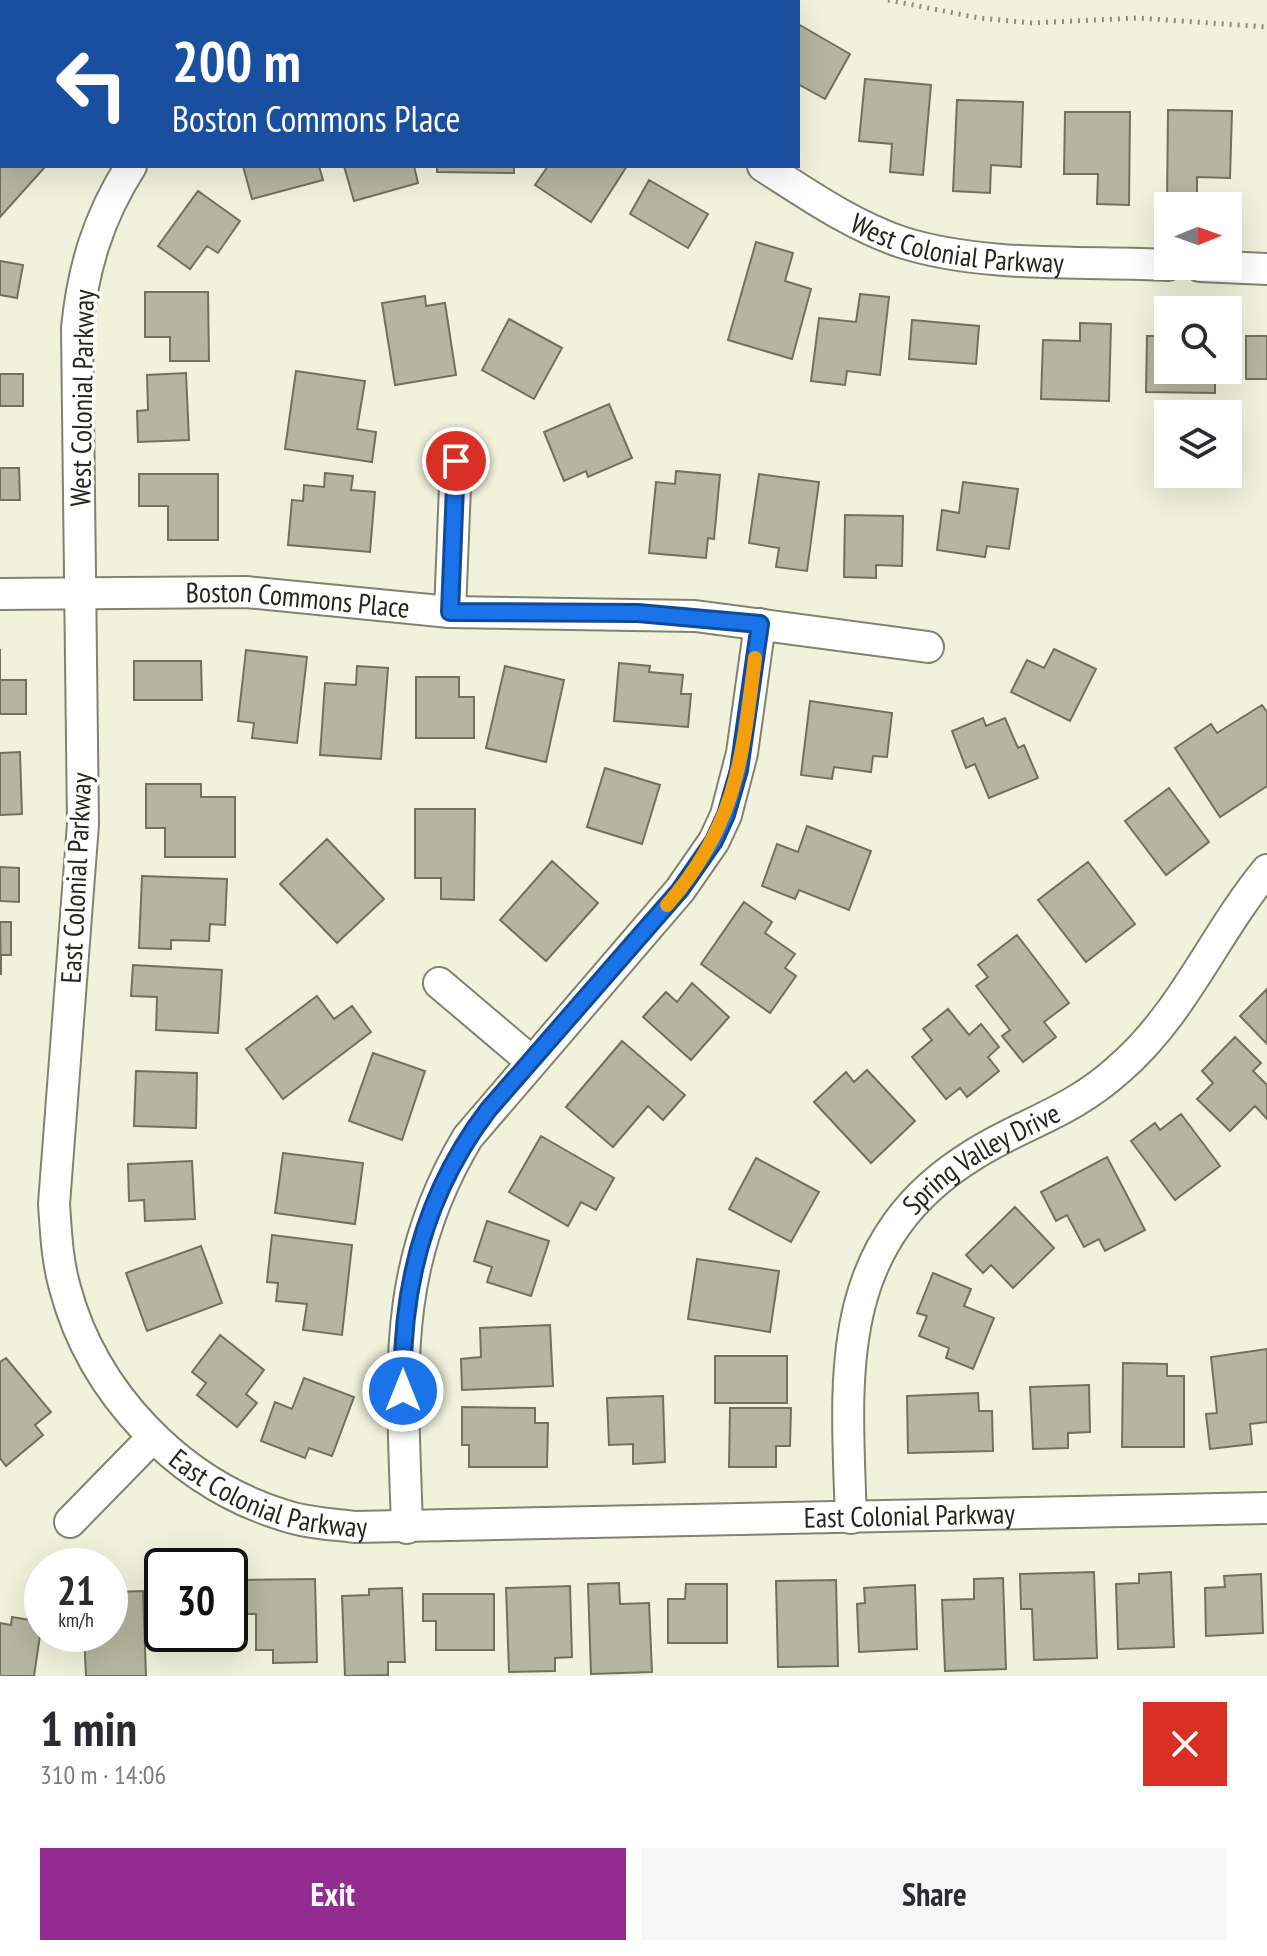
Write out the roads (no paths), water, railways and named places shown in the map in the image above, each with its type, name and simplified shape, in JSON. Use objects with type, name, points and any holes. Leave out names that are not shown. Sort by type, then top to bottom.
[{"type":"street","name":"West Colonial Parkway","points":[[80,593],[77,328],[82,281],[92,241],[112,195],[130,168]]},
{"type":"street","name":"West Colonial Parkway","points":[[766,168],[856,223],[901,242],[953,255],[1154,264]]},
{"type":"street","points":[[1242,268],[1267,269]]},
{"type":"street","points":[[450,612],[456,461]]},
{"type":"street","name":"Boston Commons Place","points":[[0,594],[246,592],[450,612],[638,613],[760,624],[928,647]]},
{"type":"street","name":"East Colonial Parkway","points":[[80,593],[83,824],[55,1163],[57,1253],[65,1289],[88,1350],[107,1381],[153,1437],[214,1484],[284,1516],[355,1527],[1267,1508]]},
{"type":"street","points":[[407,1528],[403,1351],[415,1255],[436,1196],[455,1157],[488,1110],[680,890],[714,841],[726,815],[740,764],[760,624]]},
{"type":"street","name":"Spring Valley Drive","points":[[851,1518],[849,1354],[861,1296],[887,1240],[906,1212],[951,1170],[990,1145],[1066,1108],[1141,1049],[1163,1024],[1222,929],[1267,870]]},
{"type":"street","points":[[439,983],[531,1061]]},
{"type":"street","points":[[70,1522],[153,1437]]}]
